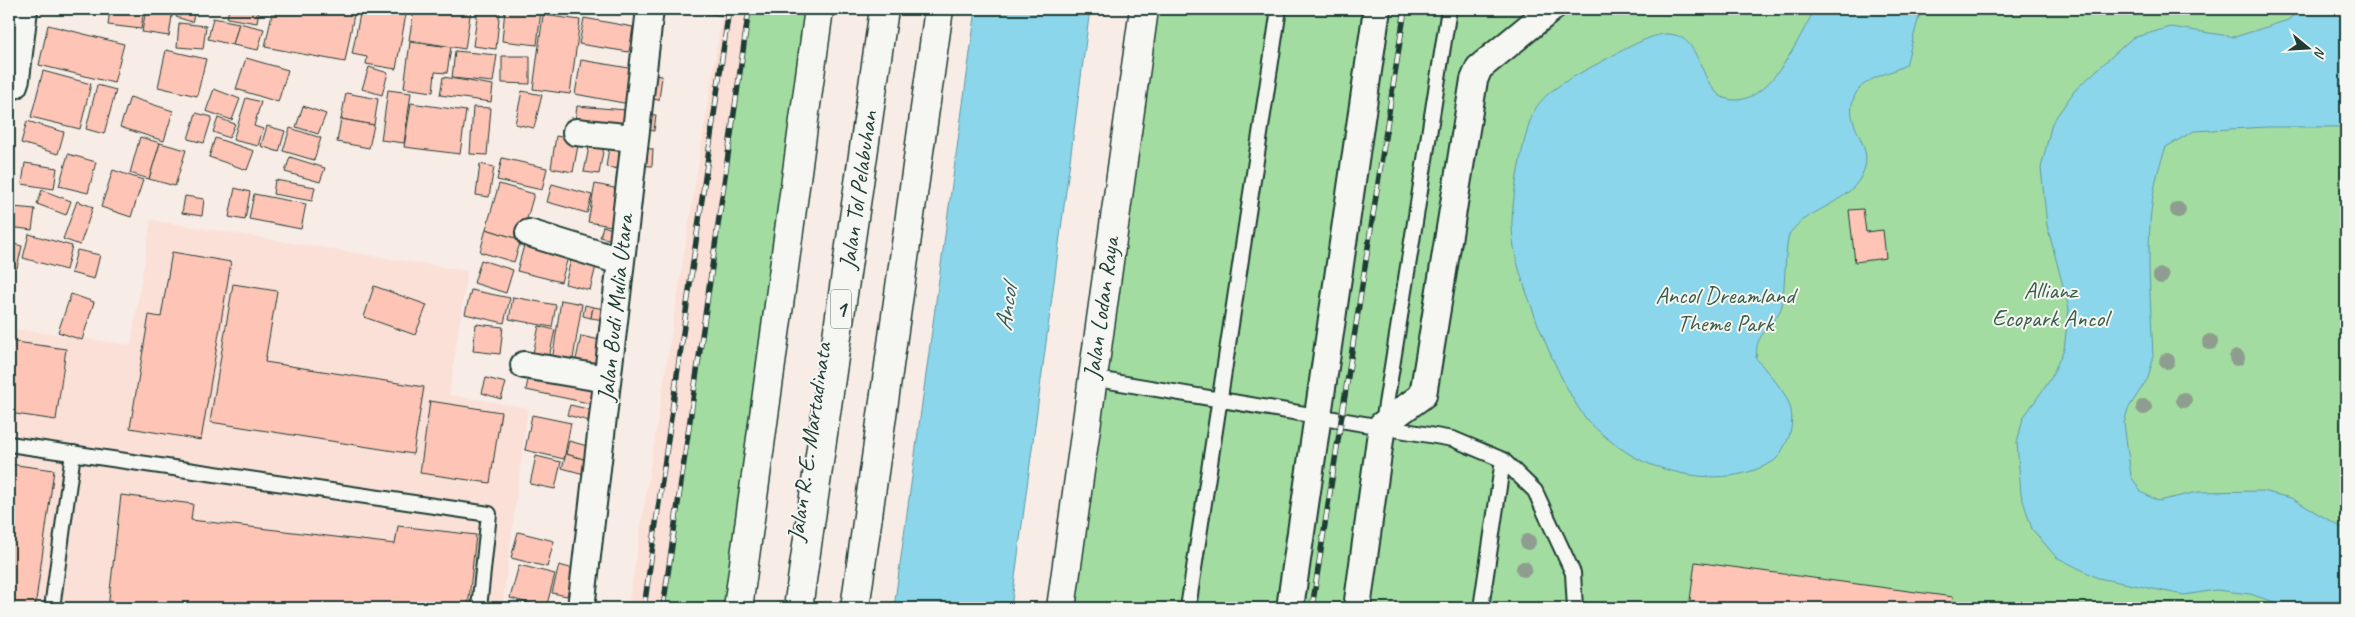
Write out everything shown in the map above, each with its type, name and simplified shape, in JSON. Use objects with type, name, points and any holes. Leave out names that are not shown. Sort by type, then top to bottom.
[{"type":"main road","name":"Jalan R. E. Martadinata","points":[[738,608],[820,9]]},
{"type":"main road","name":"Jalan R. E. Martadinata","points":[[785,608],[870,9]]},
{"type":"main road","name":"Jalan Tol Pelabuhan","points":[[798,608],[884,9]]},
{"type":"main road","points":[[855,608],[939,9]]},
{"type":"main road","name":"Jalan Lodan Raya","points":[[1060,608],[1144,9]]},
{"type":"street","points":[[9,86],[14,84],[16,80],[24,9]]},
{"type":"street","name":"Jalan Budi Mulia Utara","points":[[581,608],[650,9]]},
{"type":"street","points":[[1290,608],[1320,415],[1378,9]]},
{"type":"street","points":[[1357,608],[1382,426],[1423,395],[1474,80],[1479,68],[1551,9]]},
{"type":"street","points":[[576,132],[634,138]]},
{"type":"street","points":[[529,233],[620,261]]},
{"type":"street","points":[[524,365],[607,380]]},
{"type":"lane","points":[[1188,608],[1218,399],[1279,9]]},
{"type":"lane","points":[[1382,426],[1449,9]]},
{"type":"lane","points":[[1091,378],[1320,415],[1453,439],[1503,460],[1536,491],[1573,573],[1575,608]]},
{"type":"lane","points":[[9,444],[489,514],[480,608]]},
{"type":"lane","points":[[52,608],[73,453]]},
{"type":"lane","points":[[1481,608],[1503,460]]},
{"type":"shaded area","points":[[723,9],[819,9],[736,608],[628,608]]},
{"type":"shaded area","points":[[151,220],[467,271],[449,395],[528,408],[502,608],[9,608],[9,328],[131,345]]},
{"type":"green space","points":[[749,9],[819,9],[738,608],[663,608]]},
{"type":"green space","name":"Allianz Ecopark Ancol","points":[[1146,9],[2346,9],[2346,608],[1063,608]]},
{"type":"water","name":"Ancol","points":[[976,9],[1090,9],[1011,608],[894,608]]},
{"type":"water","points":[[1815,9],[1921,9],[1906,65],[1864,84],[1855,95],[1852,115],[1865,151],[1866,160],[1864,170],[1858,181],[1850,191],[1798,224],[1788,238],[1782,305],[1778,314],[1759,340],[1756,358],[1781,389],[1789,403],[1792,419],[1789,437],[1774,461],[1737,475],[1723,477],[1694,476],[1643,462],[1618,446],[1588,421],[1574,401],[1540,330],[1517,263],[1513,240],[1512,216],[1522,151],[1534,111],[1547,95],[1561,84],[1630,46],[1661,34],[1681,37],[1690,45],[1715,91],[1724,98],[1737,100],[1750,97],[1762,89],[1784,64]]},
{"type":"water","points":[[2301,9],[2346,9],[2346,127],[2267,127],[2194,131],[2166,147],[2158,172],[2150,225],[2149,279],[2153,359],[2148,378],[2128,409],[2124,423],[2131,476],[2141,492],[2158,501],[2198,492],[2262,491],[2291,498],[2346,530],[2346,608],[2292,608],[2250,594],[2216,590],[2184,595],[2098,578],[2056,557],[2032,529],[2021,494],[2017,443],[2023,418],[2050,380],[2064,349],[2069,309],[2047,225],[2041,168],[2052,123],[2075,90],[2132,38],[2171,27],[2235,37],[2288,20]]},
{"type":"building","points":[[110,9],[144,9],[141,29],[108,25]]},
{"type":"building","points":[[146,9],[173,9],[169,36],[142,32]]},
{"type":"building","points":[[179,9],[196,9],[192,22],[176,17]]},
{"type":"building","points":[[229,9],[259,9],[257,23],[227,18]]},
{"type":"building","points":[[273,9],[355,9],[345,62],[265,47]]},
{"type":"building","points":[[361,9],[407,9],[396,69],[366,64],[367,57],[352,54]]},
{"type":"building","points":[[414,9],[471,9],[465,49],[409,40]]},
{"type":"building","points":[[478,9],[500,9],[496,49],[473,46]]},
{"type":"building","points":[[505,9],[541,11],[537,45],[502,41]]},
{"type":"building","points":[[696,9],[726,9],[725,16],[696,12]]},
{"type":"building","points":[[543,15],[580,20],[570,94],[533,89]]},
{"type":"building","points":[[213,18],[239,23],[233,45],[208,39]]},
{"type":"building","points":[[584,18],[633,27],[629,52],[579,44]]},
{"type":"building","points":[[179,23],[206,26],[203,49],[177,47]]},
{"type":"building","points":[[239,23],[264,29],[258,50],[233,45]]},
{"type":"building","points":[[48,25],[124,44],[114,83],[39,65]]},
{"type":"building","points":[[410,42],[451,47],[447,73],[435,72],[433,92],[404,88]]},
{"type":"building","points":[[166,50],[206,59],[197,96],[158,87]]},
{"type":"building","points":[[455,51],[497,55],[493,82],[452,78]]},
{"type":"building","points":[[502,56],[530,56],[530,84],[502,83]]},
{"type":"building","points":[[246,58],[288,70],[278,102],[236,89]]},
{"type":"building","points":[[581,60],[635,69],[629,104],[575,94]]},
{"type":"building","points":[[369,67],[388,73],[382,95],[362,89]]},
{"type":"building","points":[[43,71],[91,84],[80,129],[31,117]]},
{"type":"building","points":[[647,74],[662,76],[659,100],[644,98]]},
{"type":"building","points":[[443,77],[493,85],[491,102],[440,95]]},
{"type":"building","points":[[97,85],[116,90],[104,134],[86,129]]},
{"type":"building","points":[[214,89],[240,99],[232,120],[206,111]]},
{"type":"building","points":[[388,90],[411,93],[404,143],[381,140]]},
{"type":"building","points":[[522,91],[542,95],[534,128],[515,124]]},
{"type":"building","points":[[346,93],[378,99],[374,125],[341,119]]},
{"type":"building","points":[[130,97],[173,111],[164,141],[120,127]]},
{"type":"building","points":[[246,98],[261,102],[254,126],[263,129],[258,146],[233,140]]},
{"type":"building","points":[[411,103],[466,111],[460,154],[404,147]]},
{"type":"building","points":[[303,106],[326,114],[318,134],[296,127]]},
{"type":"building","points":[[577,106],[626,110],[623,134],[574,129]]},
{"type":"building","points":[[473,107],[491,108],[487,155],[470,154]]},
{"type":"building","points":[[9,111],[15,113],[9,133]]},
{"type":"building","points":[[196,113],[212,117],[204,143],[188,139]]},
{"type":"building","points":[[642,114],[656,115],[654,131],[640,129]]},
{"type":"building","points":[[218,118],[235,124],[229,138],[213,132]]},
{"type":"building","points":[[341,119],[374,125],[369,148],[337,142]]},
{"type":"building","points":[[27,121],[64,132],[58,154],[21,143]]},
{"type":"building","points":[[267,126],[285,131],[279,152],[261,146]]},
{"type":"building","points":[[290,128],[321,138],[314,160],[283,151]]},
{"type":"building","points":[[556,136],[579,140],[573,172],[551,168]]},
{"type":"building","points":[[140,137],[160,143],[149,179],[130,173]]},
{"type":"building","points":[[591,137],[605,140],[599,174],[584,172]]},
{"type":"building","points":[[215,138],[254,151],[247,170],[209,157]]},
{"type":"building","points":[[610,141],[623,143],[619,169],[606,167]]},
{"type":"building","points":[[160,143],[186,150],[175,186],[149,179]]},
{"type":"building","points":[[637,148],[653,149],[652,166],[635,165]]},
{"type":"building","points":[[68,154],[96,162],[88,193],[59,186]]},
{"type":"building","points":[[290,157],[325,168],[320,182],[285,172]]},
{"type":"building","points":[[502,158],[547,168],[542,190],[497,180]]},
{"type":"building","points":[[25,163],[57,168],[54,189],[22,184]]},
{"type":"building","points":[[480,164],[494,167],[489,197],[476,195]]},
{"type":"building","points":[[113,170],[143,180],[131,217],[101,207]]},
{"type":"building","points":[[9,174],[15,175],[14,199],[9,199]]},
{"type":"building","points":[[275,180],[315,187],[312,201],[273,194]]},
{"type":"building","points":[[499,184],[534,194],[521,240],[486,229]]},
{"type":"building","points":[[552,184],[592,195],[587,213],[547,202]]},
{"type":"building","points":[[595,184],[624,190],[617,227],[588,222]]},
{"type":"building","points":[[235,188],[250,192],[245,220],[229,217]]},
{"type":"building","points":[[42,190],[71,201],[66,215],[37,204]]},
{"type":"building","points":[[254,194],[306,204],[301,229],[249,219]]},
{"type":"building","points":[[185,196],[204,199],[202,216],[182,213]]},
{"type":"building","points":[[77,201],[93,207],[80,245],[63,239]]},
{"type":"building","points":[[13,207],[35,209],[32,230],[10,227]]},
{"type":"building","points":[[1863,209],[1866,232],[1883,230],[1886,258],[1855,262],[1849,210]]},
{"type":"building","points":[[603,226],[619,231],[616,241],[600,237]]},
{"type":"building","points":[[486,229],[521,240],[514,262],[480,252]]},
{"type":"building","points":[[29,234],[72,246],[66,270],[23,258]]},
{"type":"building","points":[[526,238],[570,250],[561,282],[517,271]]},
{"type":"building","points":[[9,243],[22,246],[17,268],[9,266]]},
{"type":"building","points":[[77,250],[100,255],[94,279],[71,273]]},
{"type":"building","points":[[573,251],[598,258],[590,290],[565,284]]},
{"type":"building","points":[[172,252],[231,262],[201,440],[130,428],[149,315],[161,317]]},
{"type":"building","points":[[481,260],[513,270],[506,293],[474,283]]},
{"type":"building","points":[[233,284],[277,291],[265,362],[424,387],[413,454],[210,422]]},
{"type":"building","points":[[374,286],[427,305],[415,335],[364,317]]},
{"type":"building","points":[[471,290],[510,298],[504,323],[465,314]]},
{"type":"building","points":[[71,294],[94,302],[82,340],[58,332]]},
{"type":"building","points":[[513,297],[556,305],[552,327],[509,319]]},
{"type":"building","points":[[561,300],[582,304],[571,371],[551,368]]},
{"type":"building","points":[[585,305],[593,307],[591,318],[583,316]]},
{"type":"building","points":[[593,307],[606,309],[604,320],[591,318]]},
{"type":"building","points":[[476,324],[503,327],[500,354],[473,351]]},
{"type":"building","points":[[539,326],[555,330],[547,366],[531,362]]},
{"type":"building","points":[[581,336],[600,340],[595,368],[575,364]]},
{"type":"building","points":[[9,341],[66,349],[56,420],[9,413]]},
{"type":"building","points":[[530,369],[598,383],[593,404],[526,390]]},
{"type":"building","points":[[486,378],[506,383],[501,399],[482,393]]},
{"type":"building","points":[[430,401],[501,412],[490,483],[420,473]]},
{"type":"building","points":[[570,405],[592,410],[589,421],[567,415]]},
{"type":"building","points":[[532,415],[571,423],[564,459],[525,450]]},
{"type":"building","points":[[569,441],[591,447],[587,460],[566,454]]},
{"type":"building","points":[[566,454],[587,460],[584,474],[562,468]]},
{"type":"building","points":[[536,456],[561,462],[555,489],[530,484]]},
{"type":"building","points":[[9,464],[54,470],[35,608],[9,608]]},
{"type":"building","points":[[121,495],[193,504],[191,520],[395,544],[398,526],[476,535],[468,608],[108,608]]},
{"type":"building","points":[[518,532],[554,541],[547,567],[511,558]]},
{"type":"building","points":[[1695,562],[1953,597],[1951,608],[1689,608]]},
{"type":"building","points":[[519,565],[555,574],[546,608],[510,598]]},
{"type":"building","points":[[559,565],[574,569],[567,596],[552,593]]},
{"type":"railway","points":[[644,608],[729,9]]},
{"type":"railway","points":[[663,608],[749,9]]},
{"type":"railway","points":[[1312,608],[1405,9]]},
{"type":"park label","name":"Ancol Dreamland Theme Park","points":[[1725,309]]}]
